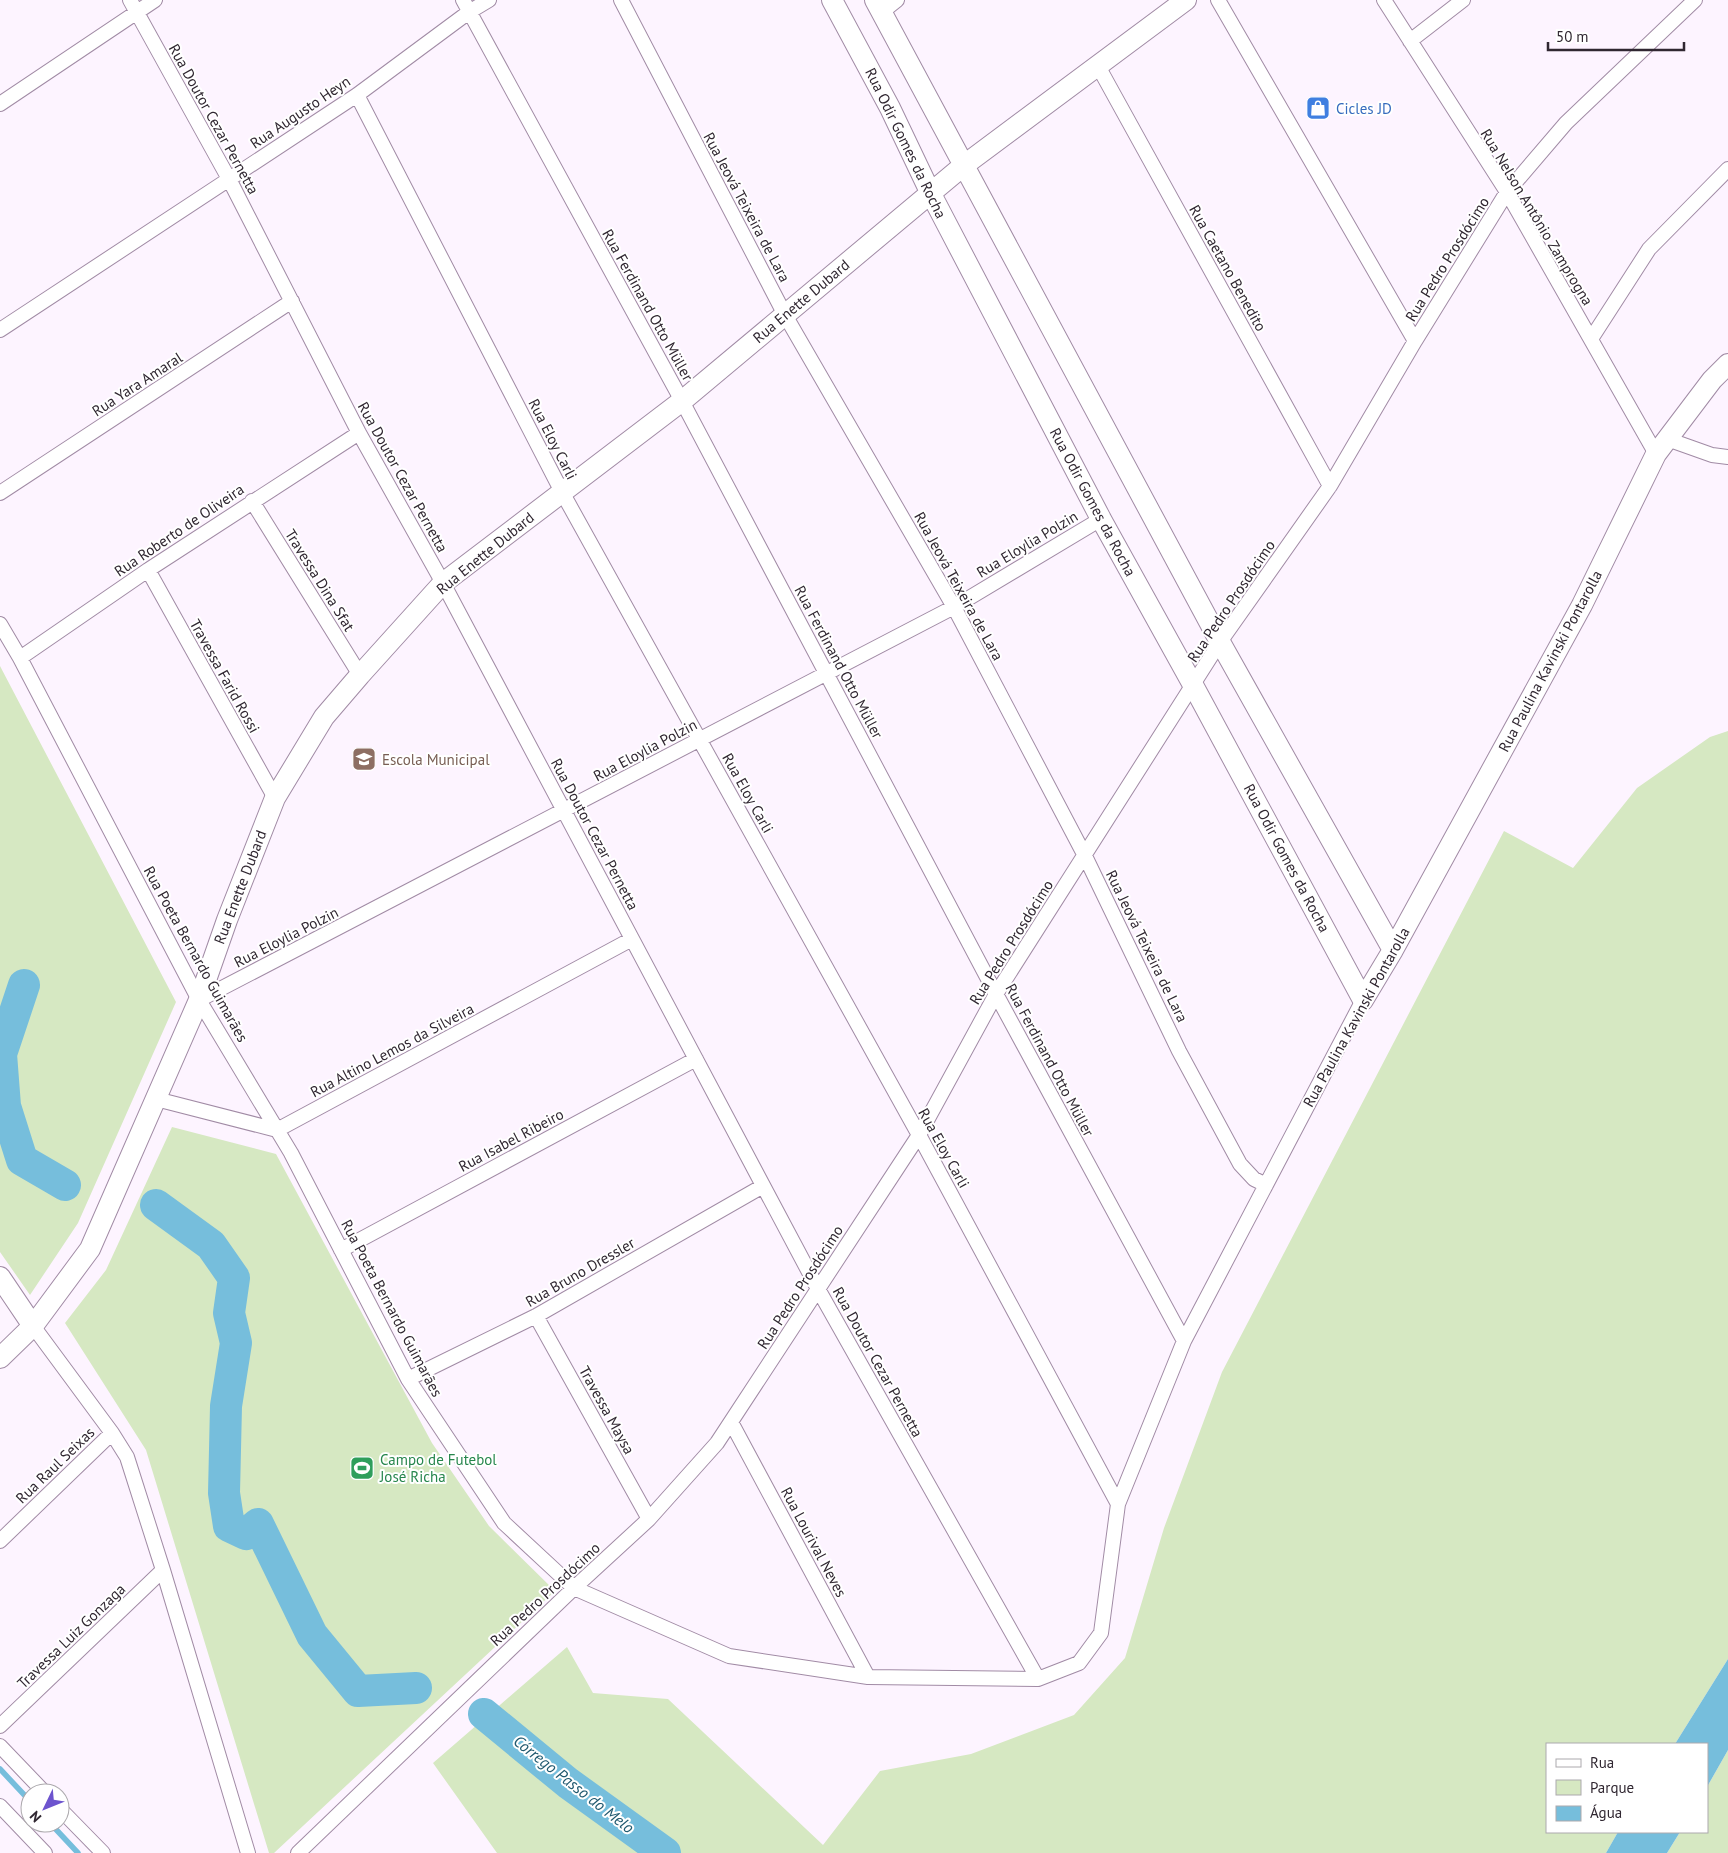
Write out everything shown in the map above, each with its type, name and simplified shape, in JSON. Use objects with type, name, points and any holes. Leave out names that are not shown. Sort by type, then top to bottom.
[{"type":"street","points":[[0,104],[134,6],[155,0]]},
{"type":"street","name":"Rua Augusto Heyn","points":[[0,330],[357,94],[466,6],[489,0]]},
{"type":"street","name":"Rua Jeová Teixeira de Lara","points":[[621,0],[785,315],[954,607],[1085,856],[1180,1051],[1240,1164],[1254,1179],[1266,1186]]},
{"type":"street","name":"Rua Odir Gomes da Rocha","points":[[832,0],[890,108],[931,194],[1100,519],[1193,685],[1363,1000]]},
{"type":"street","name":"Rua Enette Dubard","points":[[0,1358],[34,1326],[90,1248],[200,1000],[227,920],[275,798],[324,717],[360,675],[444,583],[682,401],[963,166],[1186,0]]},
{"type":"street","points":[[1218,0],[1415,341]]},
{"type":"street","name":"Rua Nelson Antônio Zamprogna","points":[[1384,0],[1507,192],[1591,339],[1662,446]]},
{"type":"street","points":[[1410,41],[1463,0]]},
{"type":"street","name":"Rua Pedro Prosdócimo","points":[[298,1853],[574,1588],[649,1519],[717,1443],[919,1135],[996,994],[1220,642],[1330,486],[1415,341],[1507,192],[1566,123],[1695,0]]},
{"type":"street","points":[[884,4],[963,166],[1220,642],[1393,950]]},
{"type":"street","name":"Rua Doutor Cezar Pernetta","points":[[134,6],[229,179],[359,433],[444,583],[818,1289],[1038,1679]]},
{"type":"street","name":"Rua Ferdinand Otto Müller","points":[[466,6],[682,401],[996,994],[1184,1341]]},
{"type":"street","name":"Rua Caetano Benedito","points":[[1098,66],[1330,486]]},
{"type":"street","name":"Rua Eloy Carli","points":[[357,94],[562,492],[919,1135],[1118,1504]]},
{"type":"street","points":[[1591,339],[1649,249],[1728,169]]},
{"type":"street","name":"Rua Yara Amaral","points":[[0,493],[292,301]]},
{"type":"street","name":"Rua Paulina Kavinski Pontarolla","points":[[1038,1679],[1079,1663],[1101,1633],[1118,1504],[1184,1341],[1363,1000],[1393,950],[1582,605],[1662,446],[1712,380],[1728,364]]},
{"type":"street","name":"Rua Roberto de Oliveira","points":[[20,658],[148,570],[359,433]]},
{"type":"street","points":[[1662,446],[1728,457]]},
{"type":"street","name":"Travessa Dina Sfat","points":[[252,501],[360,675]]},
{"type":"street","name":"Rua Eloylia Polzin","points":[[200,1000],[954,607],[1100,519]]},
{"type":"street","name":"Travessa Farid Rossi","points":[[148,570],[275,798]]},
{"type":"street","name":"Rua Poeta Bernardo Guimarães","points":[[0,624],[20,658],[200,1000],[291,1153],[408,1379],[504,1523],[574,1588],[729,1656],[868,1677],[1038,1679]]},
{"type":"street","name":"Rua Altino Lemos da Silveira","points":[[277,1130],[632,940]]},
{"type":"street","name":"Rua Isabel Ribeiro","points":[[341,1250],[696,1059]]},
{"type":"street","points":[[156,1100],[277,1130]]},
{"type":"street","name":"Rua Bruno Dressler","points":[[408,1379],[536,1316],[763,1186]]},
{"type":"street","points":[[0,1277],[112,1433],[126,1457],[164,1570],[248,1853]]},
{"type":"street","name":"Travessa Maysa","points":[[536,1316],[649,1519]]},
{"type":"street","name":"Rua Lourival Neves","points":[[731,1422],[868,1677]]},
{"type":"street","name":"Rua Raul Seixas","points":[[0,1541],[112,1433]]},
{"type":"street","name":"Travessa Luiz Gonzaga","points":[[0,1726],[164,1570]]},
{"type":"street","points":[[0,1746],[35,1783]]},
{"type":"street","points":[[0,1806],[45,1853]]},
{"type":"street","points":[[70,1818],[103,1853]]},
{"type":"green space","points":[[0,666],[176,1002],[78,1223],[30,1295],[0,1252]]},
{"type":"green space","points":[[1728,731],[1728,1659],[1676,1743],[1546,1743],[1546,1833],[1617,1833],[1606,1853],[497,1853],[433,1763],[567,1647],[593,1693],[668,1699],[823,1845],[880,1771],[971,1754],[1074,1715],[1125,1658],[1164,1528],[1222,1372],[1504,831],[1573,868],[1637,788],[1710,737]]},
{"type":"green space","points":[[172,1127],[276,1154],[432,1443],[489,1526],[555,1591],[274,1853],[269,1853],[146,1450],[65,1323],[106,1270]]},
{"type":"green space","points":[[1728,1750],[1728,1853],[1667,1853],[1679,1833],[1708,1833],[1708,1785]]},
{"type":"water","points":[[1728,1659],[1728,1750],[1708,1785],[1708,1743],[1676,1743]]},
{"type":"water","points":[[1617,1833],[1679,1833],[1667,1853],[1606,1853]]},
{"type":"waterway","name":"Córrego Passo do Melo","points":[[24,985],[1,1054],[5,1106],[22,1160],[65,1185]]},
{"type":"waterway","name":"Córrego Passo do Melo","points":[[156,1205],[211,1245],[234,1278],[229,1313],[236,1343],[226,1406],[224,1493],[229,1526],[246,1534],[258,1524],[312,1635],[358,1691],[416,1688]]},
{"type":"waterway","name":"Córrego Passo do Melo","points":[[484,1714],[568,1783],[665,1853]]},
{"type":"waterway","points":[[0,1769],[20,1790]]},
{"type":"waterway","points":[[59,1833],[78,1853]]},
{"type":"place","name":"Cicles JD","points":[[1318,108]]},
{"type":"place","name":"Escola Municipal","points":[[364,759]]},
{"type":"place","name":"Campo de Futebol José Richa","points":[[362,1468]]}]
